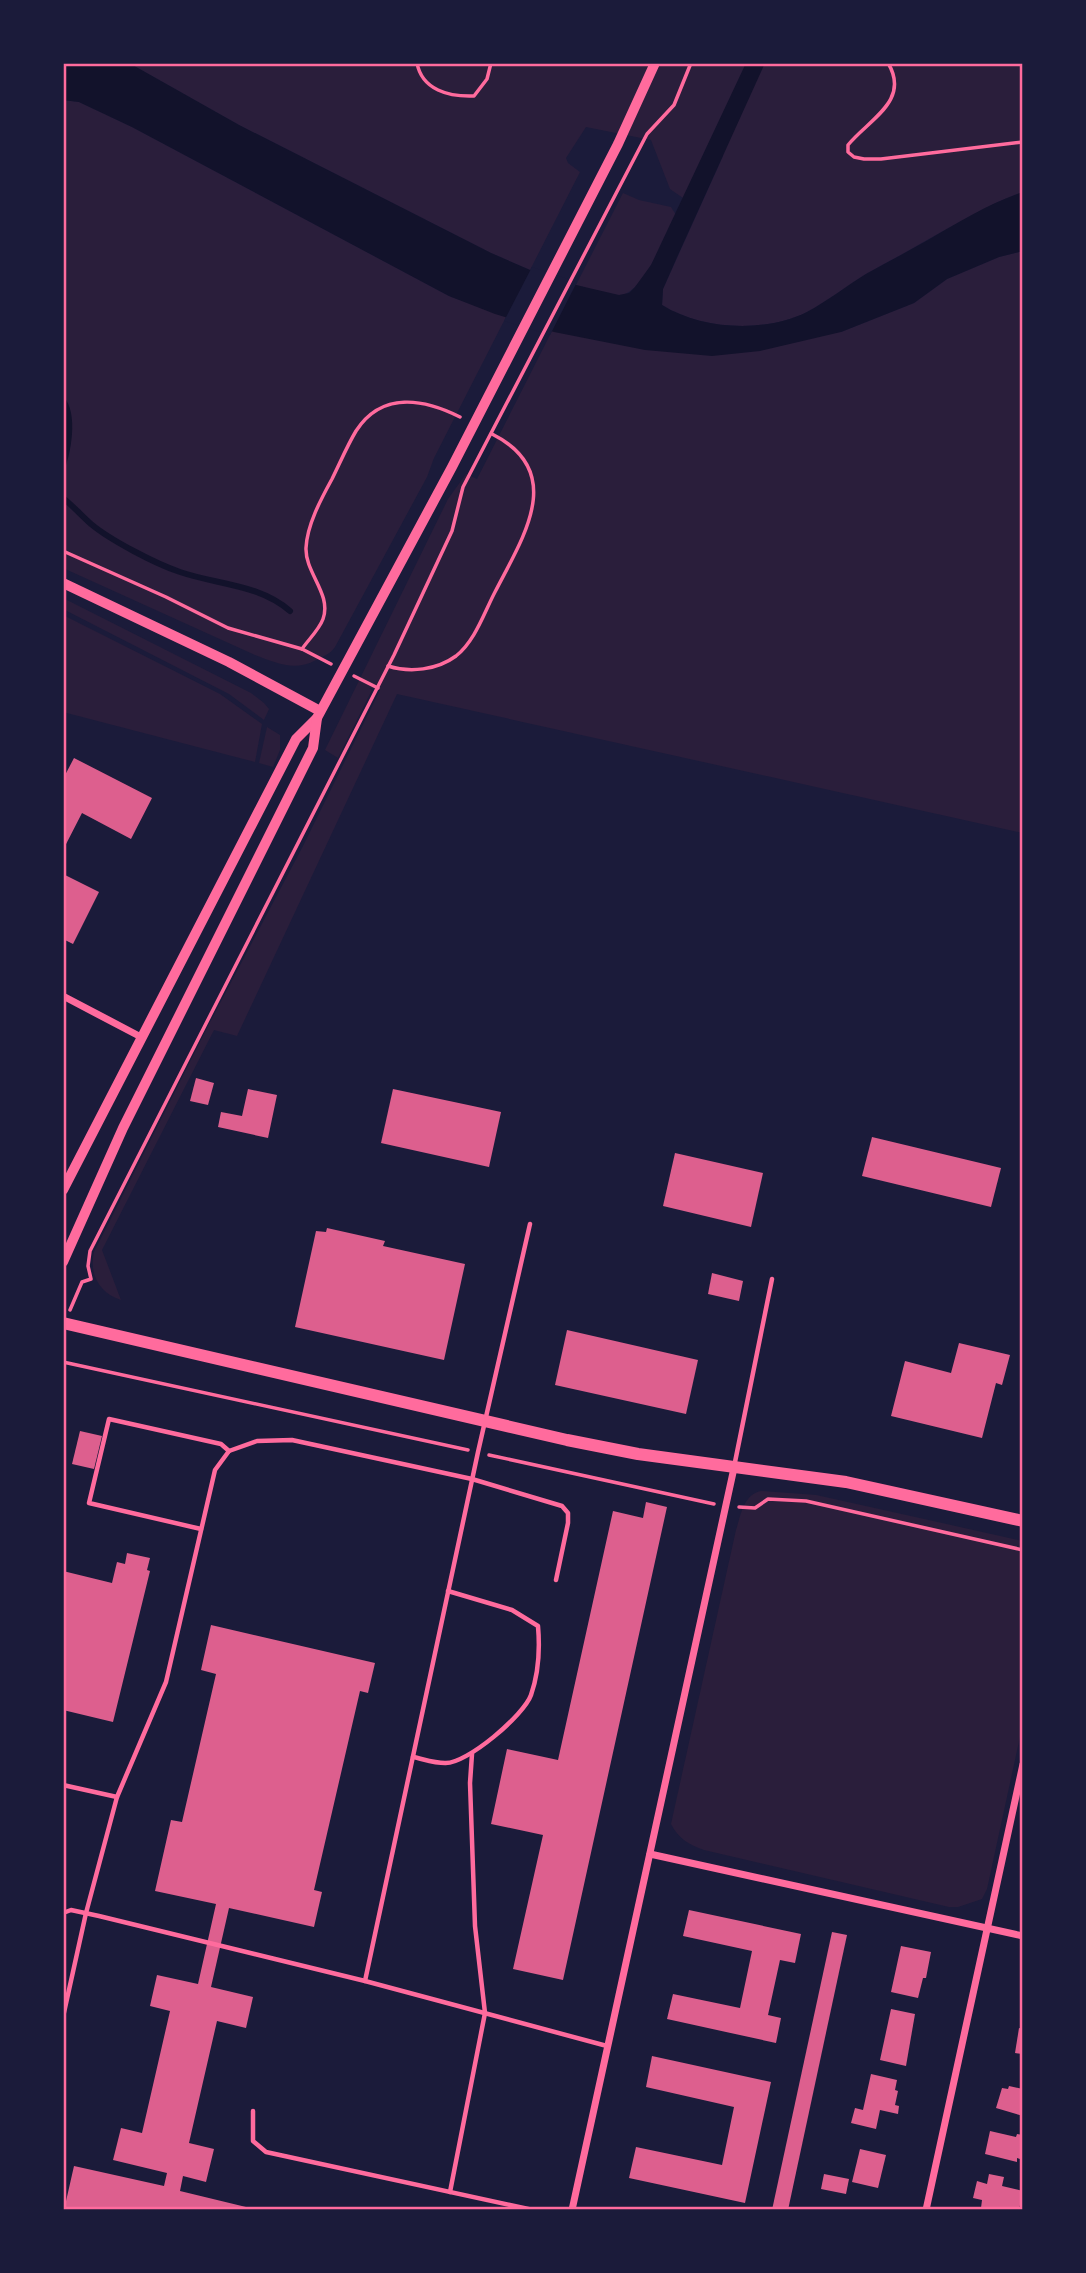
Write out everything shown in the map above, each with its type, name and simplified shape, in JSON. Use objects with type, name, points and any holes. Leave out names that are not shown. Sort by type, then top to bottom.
[{"type":"main road","points":[[63,1323],[638,1454],[846,1482],[1023,1521]]},
{"type":"street","points":[[63,1189],[296,739],[319,714],[452,467],[618,144],[655,63]]},
{"type":"street","points":[[63,583],[206,651],[319,714]]},
{"type":"street","points":[[63,1262],[124,1128],[313,748],[319,714]]},
{"type":"street","points":[[63,996],[141,1037]]},
{"type":"street","points":[[572,2210],[734,1468]]},
{"type":"street","points":[[926,2210],[1023,1763]]},
{"type":"street","points":[[650,1854],[1023,1936]]},
{"type":"lane","points":[[365,1981],[472,1479],[530,1224]]},
{"type":"lane","points":[[734,1468],[772,1279]]},
{"type":"lane","points":[[201,1529],[89,1503],[109,1419],[221,1444],[229,1451]]},
{"type":"lane","points":[[63,2018],[86,1913],[117,1797],[166,1682],[215,1470],[229,1451],[257,1441],[292,1440],[472,1479],[562,1506],[568,1513],[568,1523],[556,1580]]},
{"type":"lane","points":[[413,1756],[444,1763],[472,1754],[518,1714],[530,1697],[540,1652],[538,1626],[512,1610],[448,1591]]},
{"type":"lane","points":[[450,2192],[485,2013],[475,1926],[470,1783],[472,1754]]},
{"type":"lane","points":[[63,1785],[117,1797]]},
{"type":"lane","points":[[63,1913],[71,1910],[86,1913],[365,1981],[608,2046]]},
{"type":"lane","points":[[253,2111],[253,2141],[266,2152],[533,2210]]},
{"type":"path","points":[[417,63],[420,78],[429,85],[447,93],[474,96],[481,89],[491,63]]},
{"type":"path","points":[[63,1323],[82,1282],[91,1279],[88,1266],[90,1251],[378,688],[452,531],[459,496],[647,134],[674,105],[691,63]]},
{"type":"path","points":[[888,63],[895,77],[894,92],[886,108],[848,145],[848,152],[854,157],[881,159],[1023,142]]},
{"type":"path","points":[[63,551],[228,628],[302,649],[320,658]]},
{"type":"path","points":[[360,679],[378,688]]},
{"type":"path","points":[[63,1362],[467,1450]]},
{"type":"path","points":[[495,1456],[710,1503]]},
{"type":"path","points":[[743,1508],[755,1507],[768,1499],[806,1501],[1023,1550]]},
{"type":"shaded area","points":[[63,63],[129,63],[239,125],[491,253],[530,270],[619,295],[629,293],[651,265],[746,63],[765,63],[663,289],[662,305],[696,320],[714,324],[753,326],[790,319],[815,308],[866,274],[974,214],[1023,192],[1023,251],[999,257],[947,279],[914,303],[841,332],[760,351],[712,356],[645,350],[554,332],[495,314],[449,296],[132,127],[79,102],[63,100]]},
{"type":"shaded area","points":[[129,63],[1023,63],[1023,192],[986,208],[927,240],[866,274],[807,312],[790,319],[753,326],[714,324],[696,320],[662,305],[663,289],[723,156],[705,152],[683,198],[670,189],[651,140],[586,127],[566,158],[568,163],[580,172],[530,270],[491,253],[239,125]]},
{"type":"shaded area","points":[[63,100],[79,102],[132,127],[449,296],[506,317],[434,458],[427,477],[335,647],[308,664],[286,665],[255,655],[63,568]]},
{"type":"shaded area","points":[[623,193],[639,200],[671,207],[676,215],[660,248],[645,274],[629,292],[609,294],[576,285]]},
{"type":"shaded area","points":[[1023,251],[1023,833],[397,694],[237,1036],[214,1030],[102,1250],[121,1300],[101,1288],[93,1268],[94,1252],[209,1024],[303,846],[380,690],[369,688],[372,690],[338,758],[325,750],[448,499],[466,474],[477,479],[552,331],[841,332],[914,303],[947,279],[999,257]]},
{"type":"shaded area","points":[[63,396],[71,412],[72,434],[63,473]]},
{"type":"shaded area","points":[[63,598],[251,693],[269,709],[264,720],[229,694],[63,609]]},
{"type":"shaded area","points":[[63,615],[220,694],[262,724],[255,762],[63,712]]},
{"type":"shaded area","points":[[267,727],[280,735],[280,750],[273,767],[259,763]]},
{"type":"shaded area","points":[[761,1491],[816,1495],[1023,1541],[1023,1723],[987,1889],[982,1899],[958,1907],[949,1907],[704,1850],[684,1840],[671,1824],[736,1530],[746,1501]]},
{"type":"pier","points":[[532,267],[577,282],[550,335],[504,321]]},
{"type":"building","points":[[74,758],[152,798],[131,839],[82,813],[63,850],[63,779]]},
{"type":"building","points":[[63,874],[99,892],[73,944],[63,939]]},
{"type":"building","points":[[196,1078],[214,1083],[208,1105],[190,1101]]},
{"type":"building","points":[[248,1089],[277,1095],[268,1138],[218,1127],[221,1112],[242,1116]]},
{"type":"building","points":[[393,1089],[501,1112],[489,1167],[381,1143]]},
{"type":"building","points":[[872,1137],[1001,1168],[991,1207],[862,1176]]},
{"type":"building","points":[[675,1153],[763,1173],[751,1227],[663,1206]]},
{"type":"building","points":[[327,1228],[385,1241],[383,1246],[465,1264],[444,1360],[295,1327],[316,1231],[326,1232]]},
{"type":"building","points":[[712,1273],[743,1281],[739,1301],[708,1294]]},
{"type":"building","points":[[567,1330],[698,1360],[686,1414],[555,1385]]},
{"type":"building","points":[[959,1343],[1010,1355],[1002,1385],[996,1383],[982,1438],[891,1416],[905,1361],[951,1373]]},
{"type":"building","points":[[80,1431],[102,1436],[94,1469],[72,1464]]},
{"type":"building","points":[[646,1502],[667,1507],[563,1980],[513,1969],[543,1835],[491,1824],[507,1749],[558,1760],[613,1511],[643,1518]]},
{"type":"building","points":[[127,1553],[150,1558],[147,1570],[150,1571],[113,1722],[63,1710],[63,1571],[112,1583],[117,1562],[125,1564]]},
{"type":"building","points":[[211,1625],[375,1663],[368,1693],[360,1691],[314,1890],[322,1892],[314,1927],[229,1908],[211,1987],[253,1997],[246,2028],[217,2021],[189,2143],[214,2149],[206,2182],[183,2176],[180,2191],[246,2207],[245,2210],[64,2210],[74,2166],[164,2186],[167,2173],[113,2160],[121,2128],[142,2133],[170,2011],[150,2006],[157,1975],[198,1984],[216,1904],[155,1891],[171,1820],[182,1822],[216,1674],[201,1670]]},
{"type":"building","points":[[689,1910],[801,1934],[795,1963],[780,1960],[768,2015],[781,2018],[776,2043],[667,2019],[673,1994],[740,2008],[752,1951],[683,1936]]},
{"type":"building","points":[[832,1932],[847,1935],[788,2210],[772,2210]]},
{"type":"building","points":[[901,1946],[931,1952],[926,1978],[923,1978],[918,1998],[891,1992]]},
{"type":"building","points":[[891,2009],[915,2014],[906,2066],[880,2060]]},
{"type":"building","points":[[1019,2028],[1023,2029],[1023,2054],[1015,2053]]},
{"type":"building","points":[[652,2056],[771,2082],[745,2203],[629,2178],[636,2147],[722,2165],[734,2107],[646,2087]]},
{"type":"building","points":[[871,2074],[897,2080],[895,2090],[898,2091],[895,2105],[899,2106],[898,2114],[880,2110],[876,2129],[851,2123],[855,2108],[863,2110]]},
{"type":"building","points":[[1009,2086],[1023,2089],[1023,2116],[996,2108],[1002,2088],[1008,2089]]},
{"type":"building","points":[[990,2131],[1016,2137],[1017,2134],[1023,2135],[1023,2160],[1017,2158],[1017,2162],[985,2154]]},
{"type":"building","points":[[860,2149],[886,2155],[878,2188],[852,2182]]},
{"type":"building","points":[[824,2174],[849,2179],[846,2194],[821,2189]]},
{"type":"building","points":[[989,2174],[1004,2177],[1002,2186],[1023,2191],[1019,2210],[981,2208],[982,2200],[973,2198],[977,2181],[987,2184]]},
{"type":"waterway","points":[[63,498],[99,530],[146,558],[180,572],[252,590],[290,611]]}]
